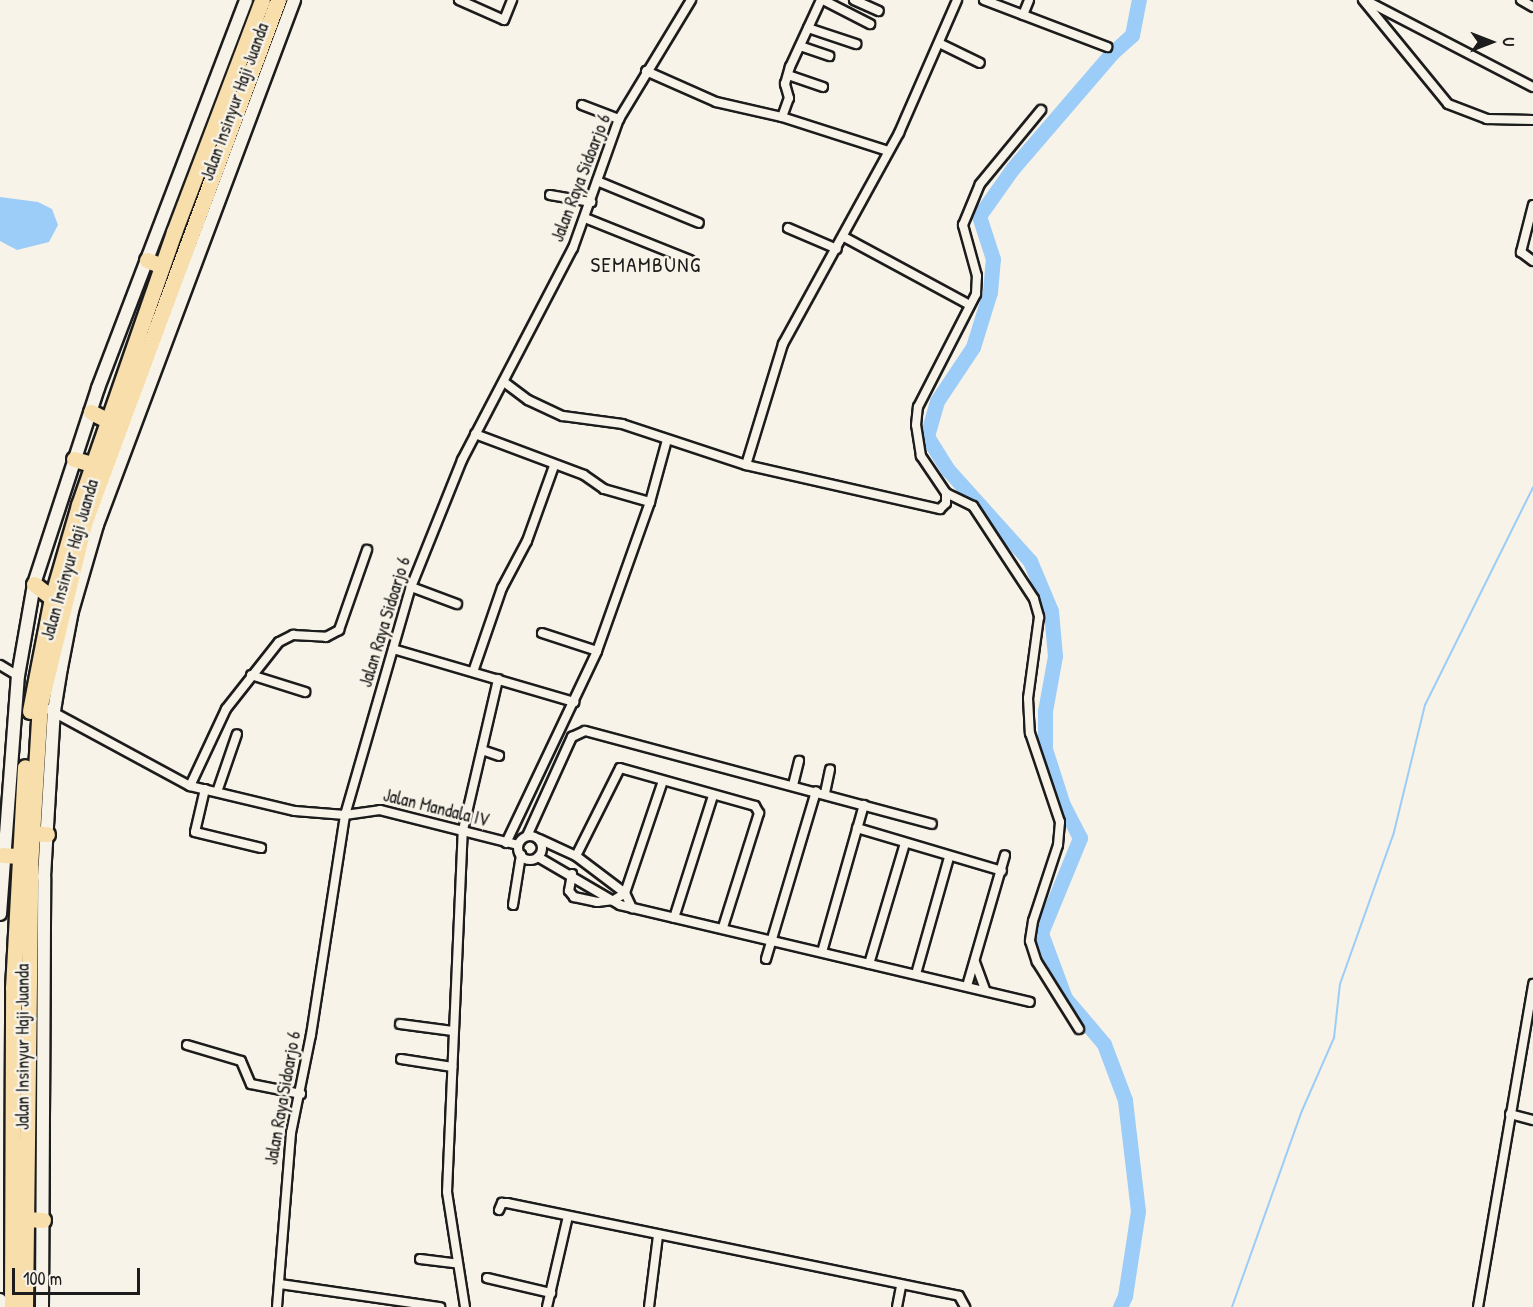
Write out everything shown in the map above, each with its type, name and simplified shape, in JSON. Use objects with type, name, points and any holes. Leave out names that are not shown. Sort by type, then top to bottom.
[{"type":"highway","name":"Jalan Insinyur Haji Juanda","points":[[12,1307],[6,1281],[21,1151],[39,834],[31,746],[33,685],[52,598],[92,464],[162,266],[196,153],[262,0]]},
{"type":"highway","name":"Jalan Insinyur Haji Juanda","points":[[25,1307],[26,1219],[21,1151],[7,1067],[7,988],[11,855],[31,746],[47,708],[91,523],[278,0]]},
{"type":"highway","points":[[147,260],[162,266]]},
{"type":"highway","points":[[91,412],[107,420]]},
{"type":"highway","points":[[74,459],[92,464]]},
{"type":"highway","points":[[34,584],[52,598]]},
{"type":"highway","points":[[26,1219],[44,1220]]},
{"type":"street","name":"Jalan Insinyur Haji Juanda","points":[[0,914],[11,855],[18,676],[34,584],[74,459],[147,260],[196,153],[246,0]]},
{"type":"street","name":"Jalan Insinyur Haji Juanda","points":[[91,523],[294,0]]},
{"type":"street","points":[[459,0],[504,20],[512,0]]},
{"type":"street","name":"Jalan Raya Sidoarjo 6","points":[[277,1307],[286,1169],[301,1094],[345,815],[411,587],[436,518],[475,434],[504,382],[585,218],[620,119],[646,71],[691,0]]},
{"type":"street","points":[[782,117],[789,98],[785,84],[788,75],[822,0],[870,24]]},
{"type":"street","points":[[854,0],[879,11]]},
{"type":"street","points":[[748,459],[783,344],[799,309],[844,237],[888,151],[941,44],[957,0]]},
{"type":"street","points":[[984,0],[1107,46]]},
{"type":"street","points":[[1023,15],[1029,0]]},
{"type":"street","points":[[1364,0],[1533,87]]},
{"type":"street","points":[[1364,0],[1448,104],[1487,119],[1533,120]]},
{"type":"street","points":[[1521,0],[1533,7]]},
{"type":"street","points":[[808,28],[856,44]]},
{"type":"street","points":[[941,44],[980,63]]},
{"type":"street","points":[[800,46],[830,56]]},
{"type":"street","points":[[646,71],[716,102],[782,117],[888,151]]},
{"type":"street","points":[[788,75],[823,87]]},
{"type":"street","points":[[582,105],[620,119]]},
{"type":"street","points":[[946,501],[921,456],[916,425],[918,406],[970,305],[978,276],[964,237],[967,214],[980,184],[1041,110]]},
{"type":"street","points":[[597,181],[699,223]]},
{"type":"street","points":[[550,195],[591,202]]},
{"type":"street","points":[[1533,205],[1521,252],[1533,261]]},
{"type":"street","points":[[585,218],[690,260]]},
{"type":"street","points":[[788,228],[837,249]]},
{"type":"street","points":[[844,237],[970,305]]},
{"type":"street","points":[[504,382],[528,400],[563,416],[622,424],[667,440],[936,508],[946,501],[973,506],[1034,598],[1039,617],[1040,636],[1028,698],[1030,733],[1060,822],[1058,845],[1033,921],[1030,941],[1042,971],[1079,1029]]},
{"type":"street","points":[[475,434],[554,466],[584,475],[604,489],[650,502]]},
{"type":"street","points":[[506,843],[597,651],[650,502],[667,440]]},
{"type":"street","points":[[473,672],[502,588],[527,541],[554,466]]},
{"type":"street","points":[[190,786],[226,709],[251,675],[284,637],[326,637],[337,633],[367,549]]},
{"type":"street","points":[[411,587],[457,604]]},
{"type":"street","points":[[542,633],[597,651]]},
{"type":"street","points":[[393,649],[574,702]]},
{"type":"street","points":[[0,665],[18,676]]},
{"type":"street","points":[[251,675],[305,692]]},
{"type":"street","points":[[465,1307],[447,1192],[463,830],[498,679]]},
{"type":"street","name":"Jalan Insinyur Haji Juanda","points":[[42,1307],[44,1220],[39,834],[47,708]]},
{"type":"street","name":"Jalan Mandala IV","points":[[47,708],[190,786],[274,808],[345,815],[370,809],[518,845]]},
{"type":"street","points":[[513,905],[521,855],[518,845],[527,836],[572,737],[580,732],[820,792],[932,824]]},
{"type":"street","points":[[217,792],[237,734]]},
{"type":"street","points":[[482,750],[499,756]]},
{"type":"street","points":[[793,785],[799,761]]},
{"type":"street","points":[[576,856],[616,770],[625,768],[759,811],[723,927]]},
{"type":"street","points":[[766,959],[820,792],[830,770]]},
{"type":"street","points":[[572,874],[570,895],[597,902],[614,900],[625,893],[663,781]]},
{"type":"street","points":[[204,789],[195,832],[261,848]]},
{"type":"street","points":[[674,918],[713,796]]},
{"type":"street","points":[[822,952],[864,805]]},
{"type":"street","points":[[857,828],[1002,871]]},
{"type":"street","points":[[527,836],[576,856],[625,893],[632,908]]},
{"type":"street","points":[[538,857],[542,848],[539,839]]},
{"type":"street","points":[[869,964],[905,843]]},
{"type":"street","points":[[521,855],[529,860],[538,857],[632,908],[773,938],[869,964],[1030,1002]]},
{"type":"street","points":[[967,986],[1005,855]]},
{"type":"street","points":[[916,974],[949,856]]},
{"type":"street","points":[[975,962],[985,990]]},
{"type":"street","points":[[1478,1307],[1533,984]]},
{"type":"street","points":[[400,1024],[453,1031]]},
{"type":"street","points":[[187,1045],[241,1061],[251,1084],[301,1094]]},
{"type":"street","points":[[401,1059],[452,1067]]},
{"type":"street","points":[[1510,1114],[1533,1120]]},
{"type":"street","points":[[499,1210],[502,1203],[507,1203],[901,1286],[959,1296],[965,1307]]},
{"type":"street","points":[[547,1307],[568,1216]]},
{"type":"street","points":[[650,1307],[658,1236]]},
{"type":"street","points":[[420,1259],[458,1264]]},
{"type":"street","points":[[487,1278],[551,1293]]},
{"type":"street","points":[[280,1284],[440,1307]]},
{"type":"street","points":[[897,1307],[901,1286]]},
{"type":"street","points":[[0,1300],[0,1307]]},
{"type":"water","points":[[0,197],[38,202],[52,209],[58,225],[49,242],[17,250],[0,241]]},
{"type":"waterway","points":[[1120,1307],[1125,1296],[1138,1211],[1125,1100],[1104,1044],[1065,998],[1041,933],[1080,838],[1063,805],[1045,749],[1045,711],[1055,656],[1051,611],[1030,561],[948,470],[927,436],[937,401],[973,347],[990,292],[993,259],[979,216],[1013,168],[1112,53],[1132,35],[1139,0]]},
{"type":"waterway","points":[[1232,1307],[1301,1113],[1334,1038],[1340,984],[1394,832],[1425,705],[1533,487]]},
{"type":"district","name":"SEMAMBUNG","points":[[646,265]]}]
